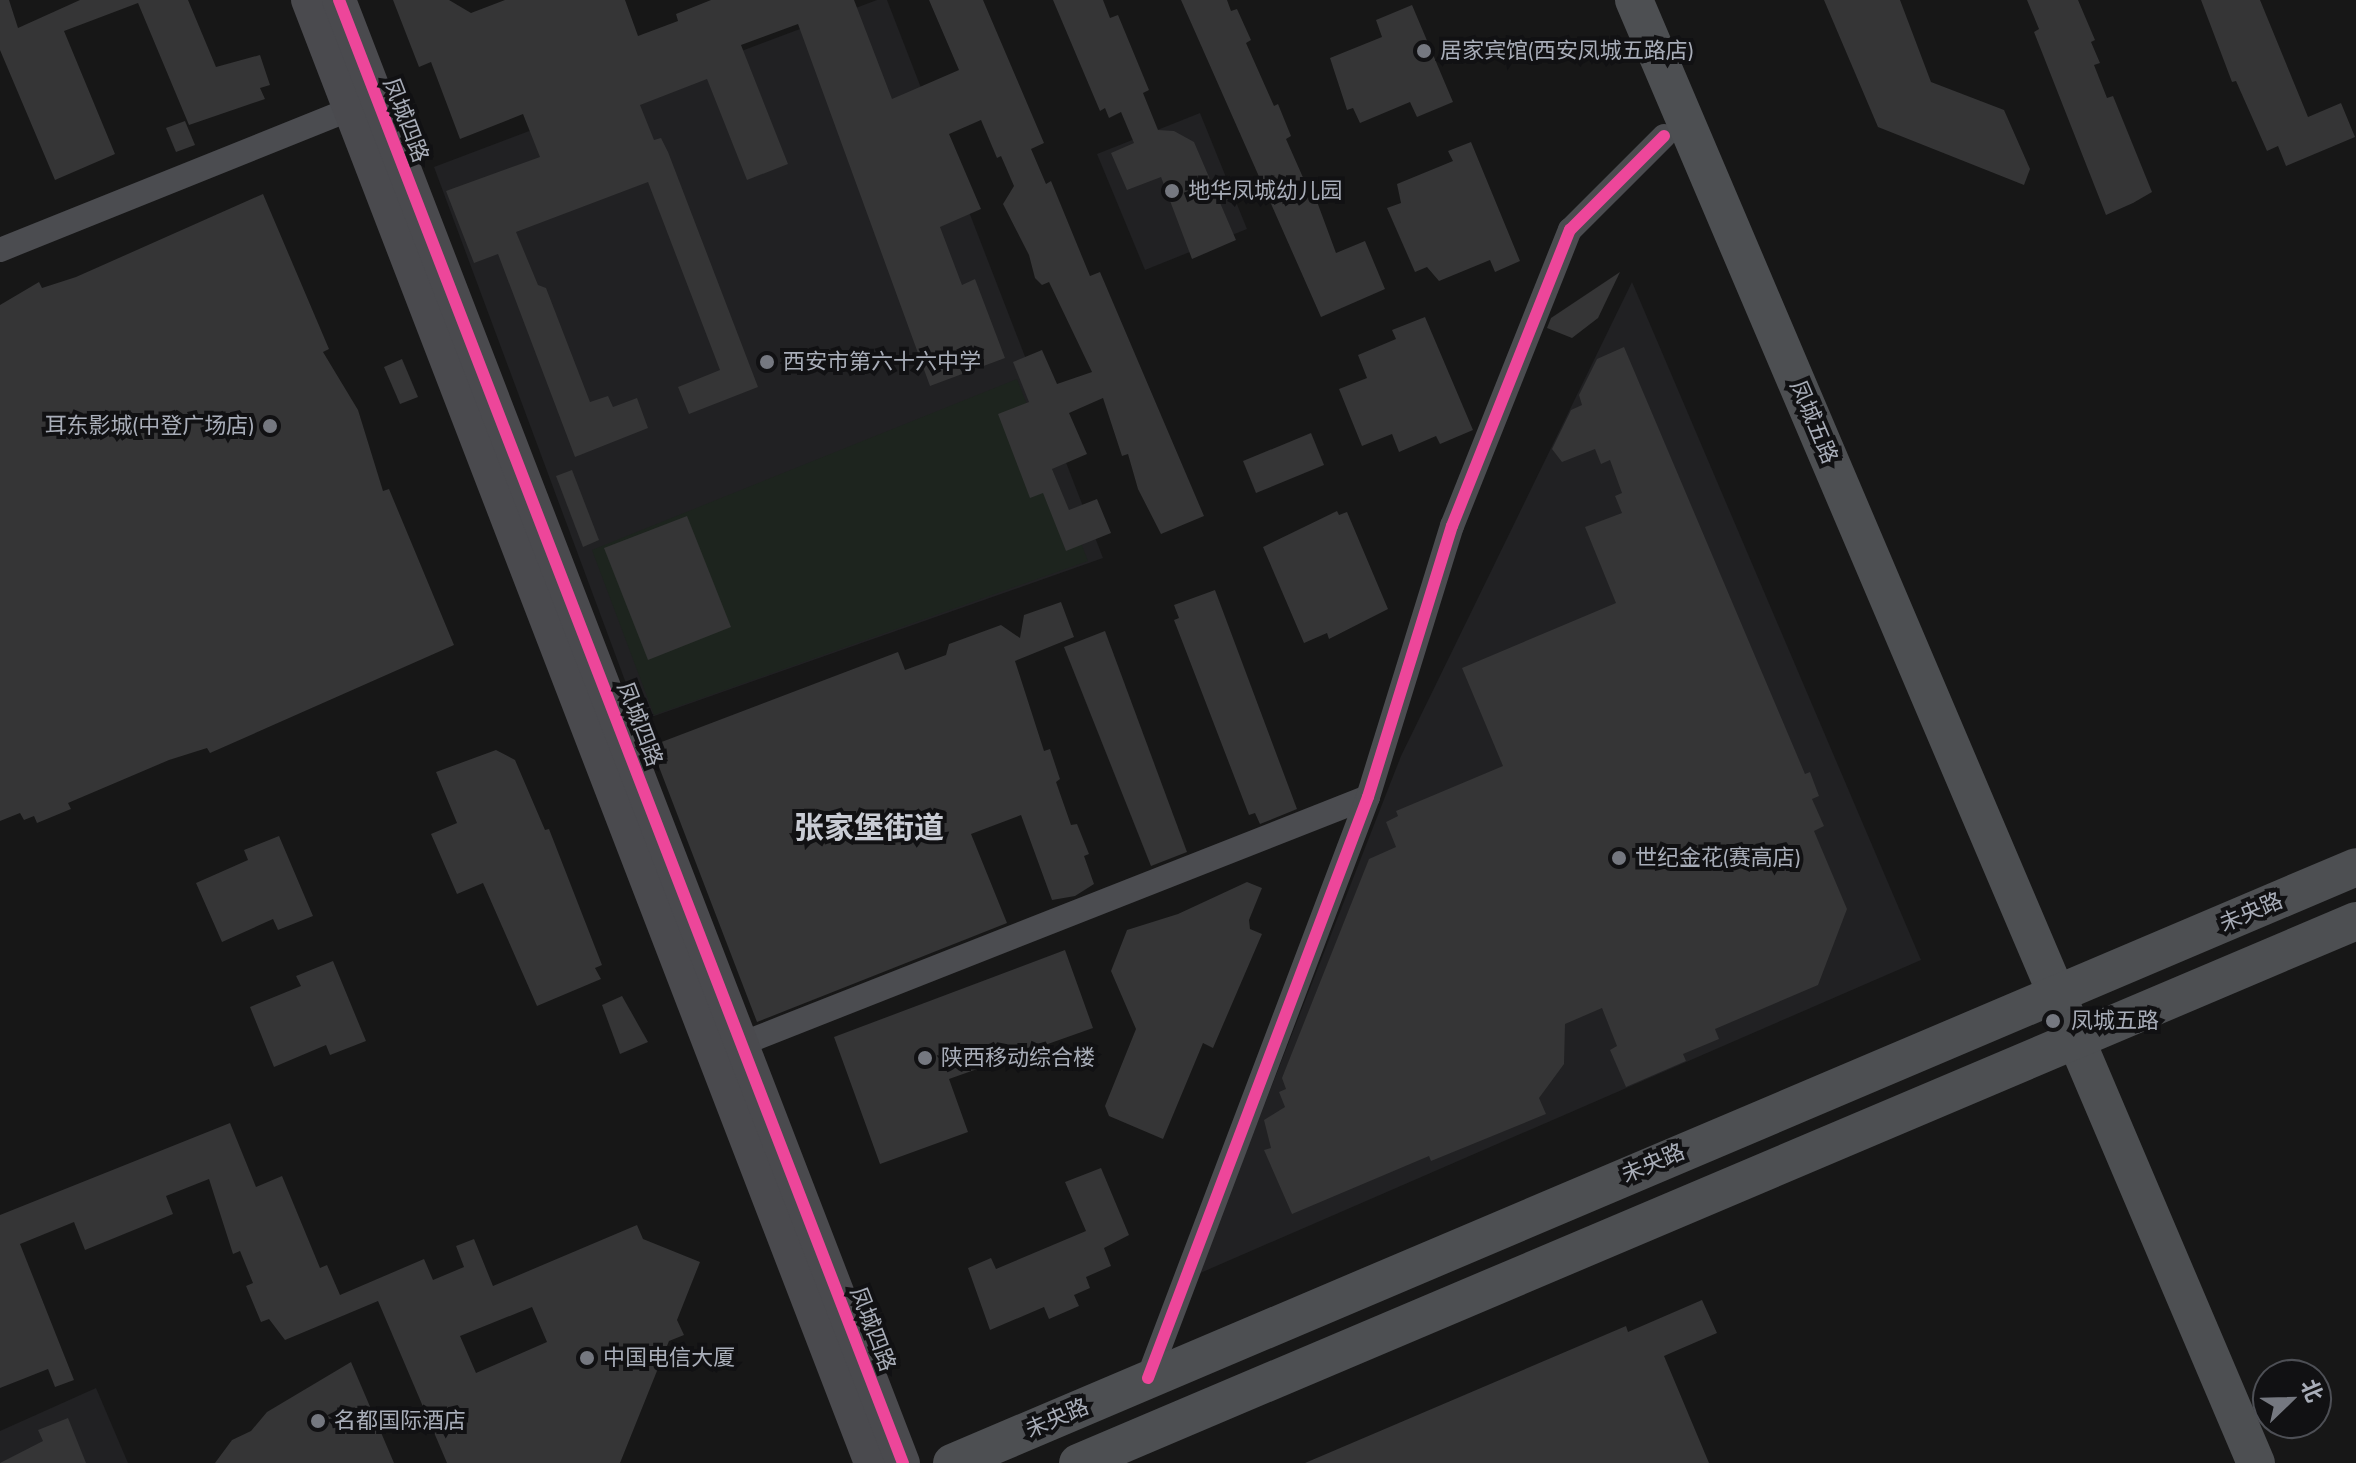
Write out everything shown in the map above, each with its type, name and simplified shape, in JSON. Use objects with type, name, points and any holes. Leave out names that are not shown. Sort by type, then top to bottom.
[{"type":"main road","name":"凤城五路","points":[[1607,0],[2044,999],[2256,1463]]},
{"type":"main road","name":"凤城五路","points":[[1634,0],[2044,999]]},
{"type":"main road","name":"未央路","points":[[952,1463],[2356,867]]},
{"type":"main road","points":[[1078,1463],[2356,921]]},
{"type":"main road","name":"凤城五路","points":[[2064,1044],[2227,1463]]},
{"type":"street","name":"凤城四路","points":[[308,0],[363,104],[730,1049],[903,1463]]},
{"type":"street","name":"凤城四路","points":[[339,0],[363,104]]},
{"type":"street","points":[[0,250],[363,104]]},
{"type":"street","points":[[1148,1378],[1368,797],[1452,526],[1570,230],[1664,136]]},
{"type":"street","points":[[730,1049],[1368,797]]},
{"type":"street","name":"凤城四路","points":[[730,1049],[871,1463]]},
{"type":"shaded area","name":"西安市第六十六中学","points":[[877,0],[887,0],[1103,558],[640,721],[434,167]]},
{"type":"shaded area","name":"地华凤城幼儿园","points":[[1200,113],[1247,229],[1145,270],[1097,154]]},
{"type":"shaded area","name":"世纪金花(赛高店)","points":[[1632,282],[1921,960],[1198,1274],[1401,756]]},
{"type":"shaded area","points":[[1017,379],[1088,561],[654,715],[592,550]]},
{"type":"shaded area","points":[[96,1388],[128,1463],[0,1463],[0,1431]]},
{"type":"building","points":[[0,0],[9,0],[18,28],[80,0],[188,0],[216,67],[260,55],[270,85],[260,88],[265,99],[189,125],[138,3],[64,31],[115,154],[55,180],[0,50]]},
{"type":"building","points":[[393,0],[449,0],[471,13],[505,0],[625,0],[638,36],[678,21],[676,14],[711,0],[854,0],[892,99],[959,70],[929,0],[983,0],[1044,143],[1031,149],[1046,184],[1051,181],[1090,276],[1100,272],[1204,516],[1161,534],[1138,489],[1128,454],[1122,456],[1103,398],[1069,413],[1087,454],[1052,469],[1069,510],[1097,499],[1111,533],[1066,551],[1043,493],[1030,498],[998,414],[1029,402],[1013,362],[1042,350],[1057,384],[1092,372],[1049,282],[1042,285],[1035,278],[1029,255],[1003,204],[1014,186],[1001,156],[997,158],[981,120],[949,134],[981,209],[940,227],[962,285],[975,279],[1005,358],[930,386],[798,24],[741,45],[788,164],[747,180],[707,79],[640,105],[654,140],[661,138],[668,152],[758,387],[689,414],[678,387],[720,370],[648,182],[516,232],[538,285],[546,288],[590,402],[608,396],[613,407],[637,398],[648,428],[575,457],[498,254],[474,263],[446,191],[540,157],[523,114],[460,139],[431,62],[419,67]]},
{"type":"building","points":[[1053,0],[1103,0],[1110,18],[1118,15],[1149,90],[1143,93],[1158,130],[1174,131],[1194,142],[1236,240],[1192,259],[1161,177],[1127,190],[1111,153],[1134,143],[1121,112],[1109,118],[1105,108],[1100,111]]},
{"type":"building","points":[[1181,0],[1227,0],[1231,11],[1237,9],[1251,40],[1246,43],[1274,106],[1278,104],[1291,136],[1286,139],[1305,182],[1309,180],[1336,253],[1365,241],[1385,289],[1321,317]]},
{"type":"building","points":[[1824,0],[1900,0],[1931,82],[2004,110],[2030,169],[2024,185],[1878,127]]},
{"type":"building","points":[[2027,0],[2078,0],[2095,40],[2091,42],[2100,63],[2094,65],[2107,98],[2113,96],[2152,192],[2106,215],[2034,32],[2039,29]]},
{"type":"building","points":[[2201,0],[2260,0],[2308,117],[2341,103],[2355,137],[2286,166],[2278,146],[2267,151],[2236,81],[2232,82]]},
{"type":"building","points":[[1412,5],[1453,102],[1417,117],[1410,102],[1360,123],[1353,108],[1347,110],[1330,58],[1382,37],[1376,20]]},
{"type":"building","points":[[185,121],[195,145],[176,152],[166,128]]},
{"type":"building","points":[[1471,142],[1520,261],[1495,272],[1490,260],[1439,281],[1427,267],[1415,272],[1387,208],[1401,203],[1397,184],[1453,161],[1448,151]]},
{"type":"building","points":[[263,194],[329,349],[323,352],[358,410],[383,491],[389,489],[454,645],[210,753],[207,748],[169,760],[68,803],[71,809],[37,823],[34,816],[24,820],[20,813],[0,821],[0,305],[39,282],[42,288],[76,277]]},
{"type":"building","points":[[1620,272],[1598,318],[1572,338],[1547,328],[1551,318]]},
{"type":"building","points":[[1425,317],[1473,430],[1440,444],[1436,436],[1399,452],[1392,434],[1362,446],[1339,389],[1367,378],[1358,355],[1396,339],[1392,330]]},
{"type":"building","name":"世纪金花(赛高店)","points":[[1624,347],[1805,774],[1810,772],[1819,796],[1812,799],[1824,826],[1814,831],[1847,909],[1818,985],[1715,1029],[1719,1039],[1683,1054],[1686,1061],[1626,1087],[1610,1050],[1617,1046],[1602,1008],[1565,1024],[1564,1064],[1539,1098],[1546,1114],[1431,1161],[1429,1156],[1292,1214],[1264,1150],[1271,1148],[1264,1120],[1285,1107],[1279,1092],[1286,1089],[1282,1078],[1369,859],[1396,847],[1386,822],[1398,816],[1396,811],[1503,766],[1462,668],[1616,603],[1585,527],[1622,513],[1615,496],[1622,493],[1610,460],[1601,464],[1595,449],[1562,462],[1552,449],[1571,410],[1582,405],[1579,395],[1597,359]]},
{"type":"building","points":[[402,359],[418,397],[400,404],[384,367]]},
{"type":"building","points":[[1311,433],[1324,465],[1256,493],[1243,461]]},
{"type":"building","points":[[572,470],[599,540],[583,547],[556,476]]},
{"type":"building","points":[[1337,511],[1339,515],[1347,512],[1388,609],[1329,639],[1327,633],[1304,643],[1263,547]]},
{"type":"building","points":[[687,516],[731,627],[648,660],[604,548]]},
{"type":"building","points":[[1215,590],[1297,809],[1260,824],[1255,813],[1249,815],[1174,620],[1179,618],[1174,605]]},
{"type":"building","points":[[1061,602],[1074,637],[1015,661],[1044,751],[1050,749],[1060,779],[1056,782],[1071,825],[1077,824],[1089,854],[1084,856],[1094,884],[1075,896],[1052,900],[1021,815],[971,834],[1007,923],[757,1022],[651,746],[898,652],[905,670],[946,655],[949,644],[1001,625],[1020,638],[1024,615]]},
{"type":"building","points":[[1105,631],[1187,852],[1151,866],[1064,647]]},
{"type":"building","points":[[496,750],[515,760],[545,830],[549,829],[602,965],[595,968],[601,979],[537,1006],[483,883],[457,894],[431,834],[457,823],[436,772]]},
{"type":"building","points":[[279,836],[313,916],[278,930],[273,919],[222,942],[196,883],[248,860],[244,850]]},
{"type":"building","points":[[1247,882],[1262,888],[1249,920],[1250,929],[1262,934],[1213,1048],[1203,1043],[1163,1139],[1109,1116],[1105,1106],[1136,1029],[1111,971],[1127,930],[1178,914]]},
{"type":"building","name":"陕西移动综合楼","points":[[1065,950],[1093,1028],[949,1079],[968,1132],[880,1164],[834,1037]]},
{"type":"building","points":[[333,961],[366,1041],[330,1055],[326,1045],[274,1067],[250,1007],[301,986],[296,976]]},
{"type":"building","points":[[622,996],[648,1042],[620,1054],[602,1005]]},
{"type":"building","points":[[230,1123],[256,1187],[282,1176],[320,1268],[327,1265],[340,1295],[424,1259],[433,1280],[464,1267],[456,1246],[474,1239],[493,1286],[637,1225],[643,1239],[700,1262],[677,1320],[684,1335],[669,1341],[620,1463],[447,1463],[378,1301],[285,1340],[269,1319],[261,1322],[246,1286],[253,1283],[240,1251],[233,1254],[209,1179],[166,1196],[173,1214],[85,1250],[74,1222],[20,1244],[74,1380],[55,1387],[48,1369],[0,1388],[0,1215]],"holes":[[[532,1307],[547,1342],[476,1373],[460,1336]]]},
{"type":"building","points":[[1101,1168],[1129,1235],[1104,1248],[1111,1266],[1086,1277],[1090,1288],[1074,1295],[1079,1306],[1049,1319],[1044,1307],[990,1330],[968,1268],[991,1258],[996,1269],[1086,1231],[1065,1182]]},
{"type":"building","points":[[1702,1300],[1717,1333],[1664,1356],[1709,1463],[1305,1463],[1626,1326],[1628,1332]]},
{"type":"building","name":"名都国际酒店","points":[[351,1362],[394,1463],[215,1463],[232,1440],[251,1431],[267,1412]]},
{"type":"building","points":[[68,1418],[86,1463],[0,1463],[43,1441],[38,1430]]},
{"type":"cycle path","points":[[339,0],[903,1463]]},
{"type":"cycle path","points":[[1148,1378],[1368,797],[1452,526],[1570,230],[1664,136]]},
{"type":"place","name":"居家宾馆(西安凤城五路店)","points":[[1424,51]]},
{"type":"place","name":"地华凤城幼儿园","points":[[1172,191]]},
{"type":"place","name":"西安市第六十六中学","points":[[767,362]]},
{"type":"place","name":"耳东影城(中登广场店)","points":[[270,426]]},
{"type":"place","name":"世纪金花(赛高店)","points":[[1619,858]]},
{"type":"place","name":"凤城五路","points":[[2053,1021]]},
{"type":"place","name":"陕西移动综合楼","points":[[925,1058]]},
{"type":"place","name":"中国电信大厦","points":[[587,1358]]},
{"type":"place","name":"名都国际酒店","points":[[318,1421]]},
{"type":"district","name":"张家堡街道","points":[[869,827]]}]
